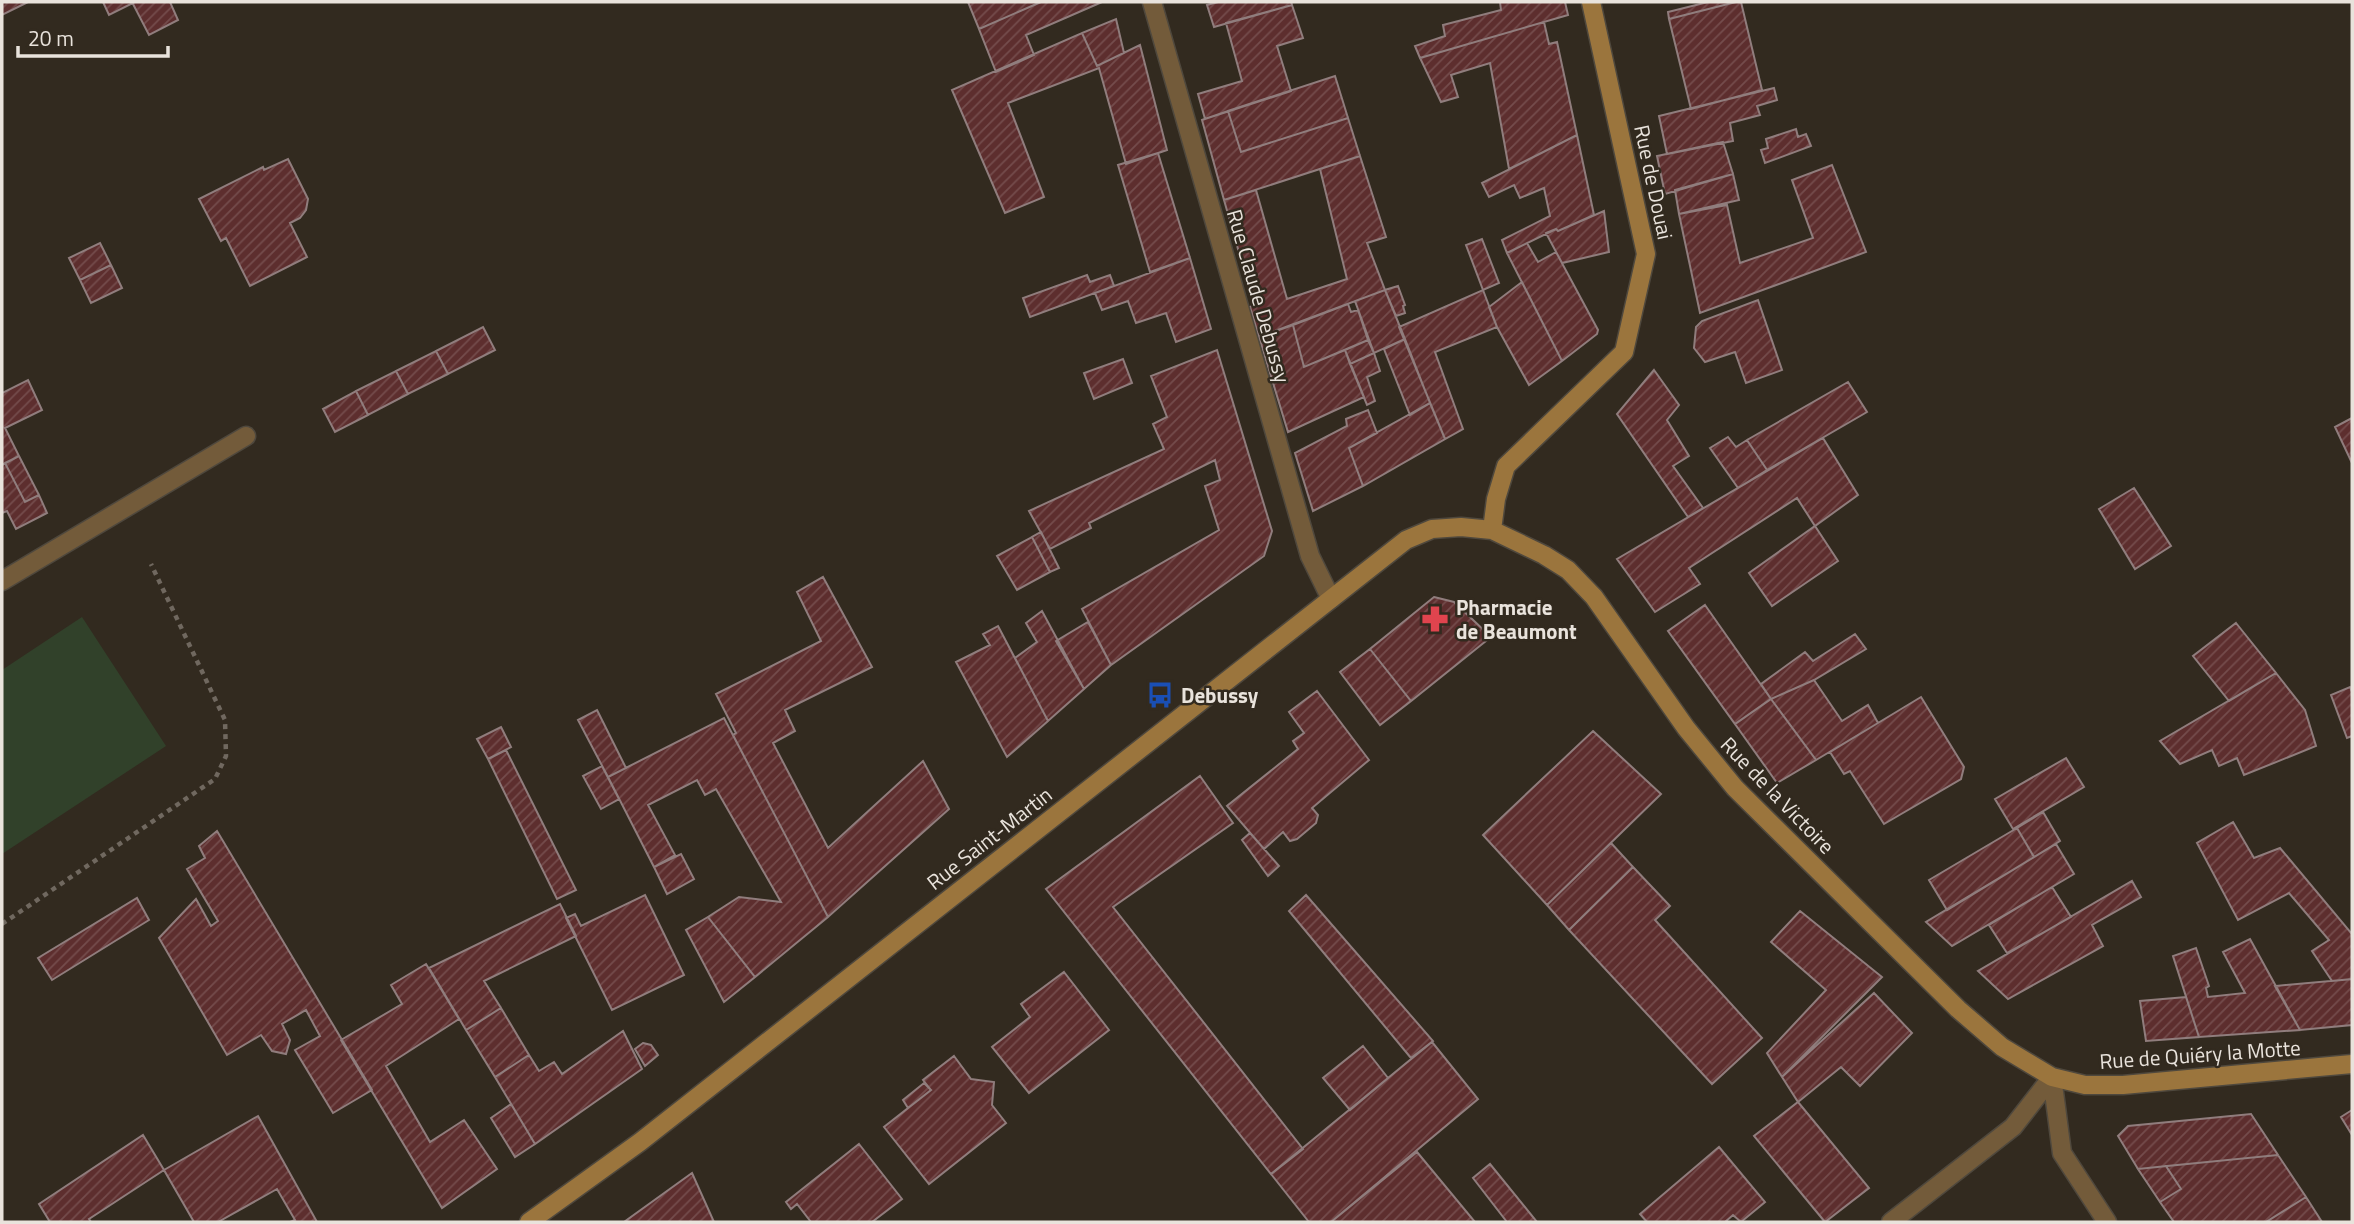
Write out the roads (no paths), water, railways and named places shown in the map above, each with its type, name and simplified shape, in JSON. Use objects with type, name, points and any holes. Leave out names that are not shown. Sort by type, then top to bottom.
[{"type":"main road","name":"Rue de Douai","points":[[1492,530],[1496,499],[1506,466],[1624,352],[1646,254],[1591,2]]},
{"type":"main road","name":"Rue Saint-Martin","points":[[528,1222],[640,1142],[1406,540],[1432,529],[1461,527],[1492,530]]},
{"type":"main road","name":"Rue de la Victoire","points":[[1492,530],[1568,570],[1594,597],[1686,728],[1735,788],[1958,1009],[2002,1046],[2052,1077]]},
{"type":"main road","name":"Rue de Quiéry la Motte","points":[[2052,1077],[2085,1085],[2123,1085],[2352,1064]]},
{"type":"street","name":"Rue Claude Debussy","points":[[1152,2],[1310,556],[1331,599]]},
{"type":"street","points":[[2,581],[246,436]]},
{"type":"street","points":[[1891,1222],[2013,1127],[2052,1077]]},
{"type":"street","points":[[2052,1077],[2062,1153],[2107,1222]]},
{"type":"place","name":"Pharmacie de Beaumont","points":[[1435,619]]},
{"type":"place","name":"Debussy","points":[[1160,695]]}]
